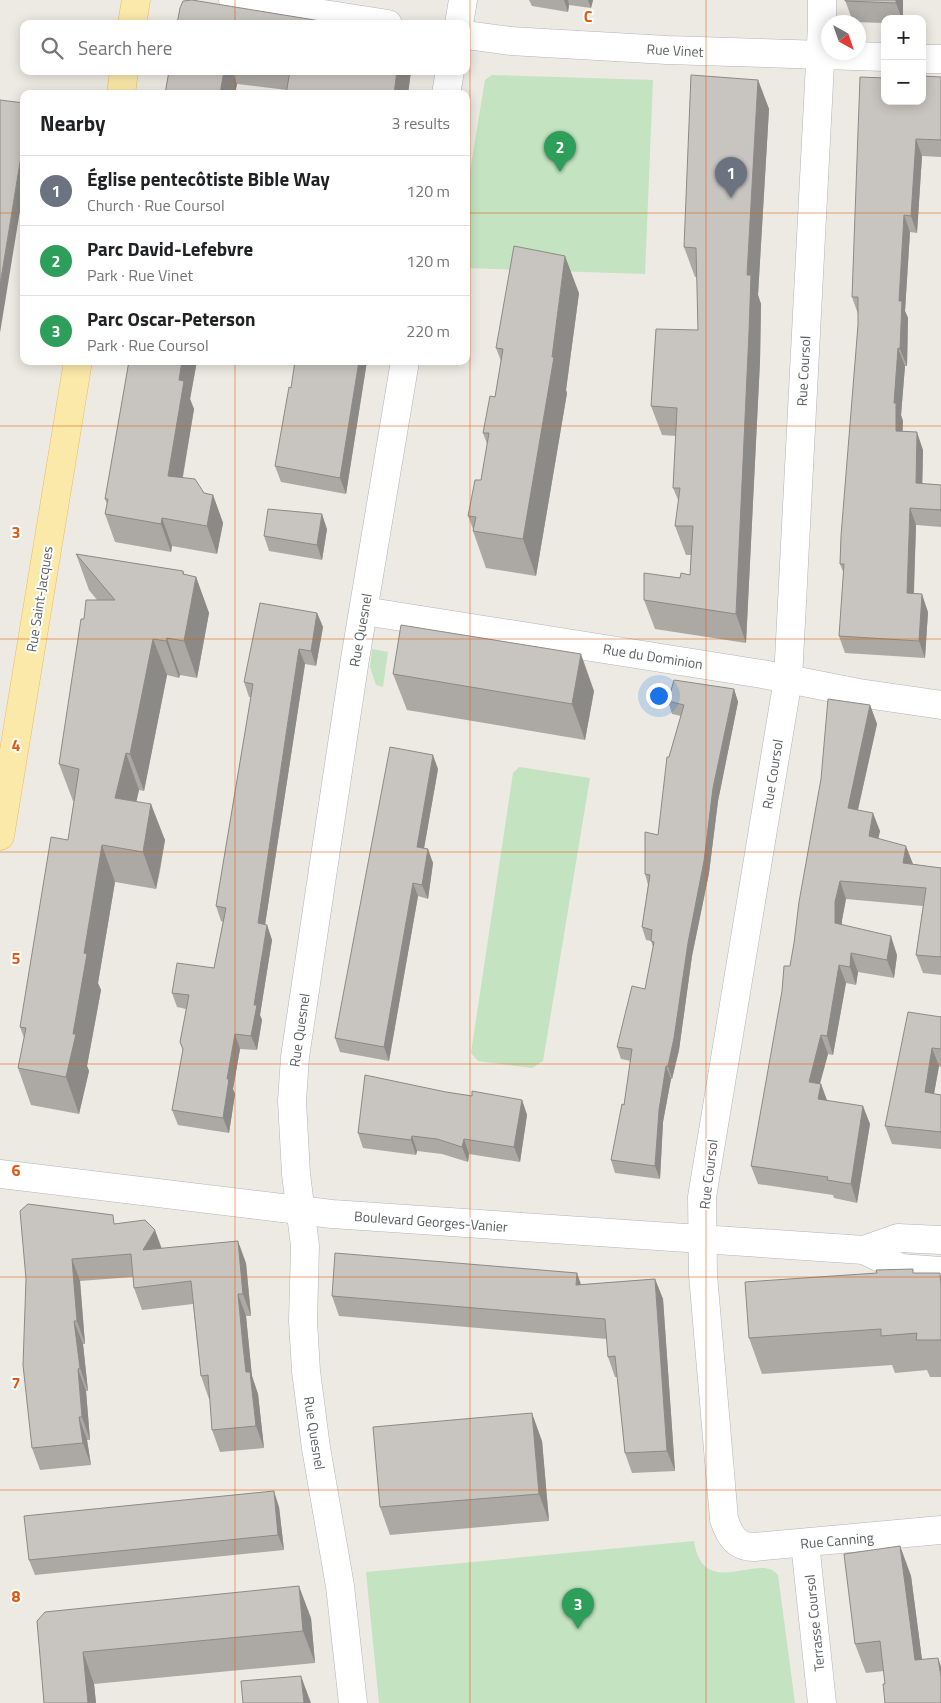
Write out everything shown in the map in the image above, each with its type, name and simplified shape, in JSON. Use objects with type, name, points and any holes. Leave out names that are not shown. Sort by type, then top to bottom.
[{"type":"main road","points":[[133,20],[136,0]]},
{"type":"main road","points":[[122,90],[123,75]]},
{"type":"main road","name":"Rue Saint-Jacques","points":[[0,836],[77,365]]},
{"type":"street","points":[[233,0],[362,20]]},
{"type":"street","points":[[460,20],[463,0]]},
{"type":"street","name":"Rue Coursol","points":[[735,1541],[729,1534],[723,1512],[705,1295],[702,1197],[788,679],[822,0]]},
{"type":"street","name":"Rue Vinet","points":[[470,36],[510,41],[881,57]]},
{"type":"street","points":[[926,59],[941,59]]},
{"type":"street","points":[[447,90],[449,75]]},
{"type":"street","name":"Rue Quesnel","points":[[353,1703],[340,1586],[306,1371],[303,1321],[305,1246],[300,1211],[292,1101],[295,1057],[404,365]]},
{"type":"street","name":"Rue du Dominion","points":[[364,611],[941,705]]},
{"type":"street","name":"Boulevard Georges-Vanier","points":[[0,1174],[300,1211],[864,1250],[901,1268],[941,1271]]},
{"type":"street","name":"Boulevard Georges-Vanier","points":[[864,1250],[898,1238],[941,1240]]},
{"type":"street","name":"Rue Canning","points":[[735,1541],[748,1547],[941,1530]]},
{"type":"street","name":"Terrasse Coursol","points":[[805,1543],[822,1703]]},
{"type":"green space","points":[[492,75],[653,80],[645,274],[470,268],[470,172],[485,80]]},
{"type":"green space","points":[[372,649],[388,652],[383,687],[376,685],[370,667]]},
{"type":"green space","points":[[519,767],[590,778],[543,1061],[532,1068],[478,1061],[471,1053],[513,773]]},
{"type":"green space","points":[[694,1541],[699,1559],[708,1569],[720,1572],[733,1572],[759,1568],[770,1569],[778,1575],[795,1703],[379,1703],[366,1572]]},
{"type":"building","points":[[192,0],[314,20],[178,20],[183,1]]},
{"type":"building","points":[[896,0],[896,3],[845,1]]},
{"type":"building","points":[[168,75],[223,75],[221,90],[166,90]]},
{"type":"building","points":[[289,75],[396,75],[395,90],[287,90]]},
{"type":"building","points":[[691,75],[758,80],[747,275],[751,275],[736,614],[644,600],[644,573],[680,578],[681,573],[690,575],[693,526],[675,526],[680,488],[673,488],[677,408],[651,406],[656,329],[698,330],[696,248],[684,247]]},
{"type":"building","points":[[926,76],[941,77],[941,140],[916,139],[911,216],[904,215],[899,301],[902,301],[900,349],[898,348],[894,403],[896,403],[896,431],[917,432],[916,483],[941,485],[941,510],[910,508],[907,593],[922,594],[919,641],[839,636],[844,564],[840,564],[841,536],[858,325],[858,297],[852,297],[860,77],[881,78],[881,105],[926,105]]},
{"type":"building","points":[[0,100],[20,102],[20,162],[0,285]]},
{"type":"building","points":[[514,246],[565,256],[552,357],[554,357],[523,539],[473,531],[476,517],[468,516],[475,480],[481,480],[489,433],[483,433],[490,396],[495,397],[503,349],[496,348]]},
{"type":"building","points":[[128,365],[181,365],[179,380],[184,381],[168,476],[195,479],[204,493],[213,495],[207,526],[162,518],[161,524],[105,514],[108,499],[105,499]]},
{"type":"building","points":[[294,365],[358,365],[340,478],[275,466],[289,387],[291,388]]},
{"type":"building","points":[[268,509],[322,514],[317,545],[264,536]]},
{"type":"building","points":[[76,554],[183,571],[183,574],[196,577],[184,641],[167,638],[166,641],[153,639],[130,754],[126,753],[115,798],[151,804],[143,852],[102,845],[84,953],[87,954],[73,1034],[76,1034],[66,1077],[18,1068],[26,1028],[20,1027],[51,837],[68,840],[79,769],[59,764],[81,619],[84,619],[86,600],[115,600]]},
{"type":"building","points":[[260,603],[317,613],[311,651],[299,649],[258,923],[267,925],[254,1005],[257,1005],[251,1036],[235,1034],[227,1079],[229,1079],[223,1118],[172,1110],[183,1049],[180,1042],[189,995],[172,993],[177,963],[214,968],[226,908],[216,906],[253,684],[244,682]]},
{"type":"building","points":[[401,625],[581,654],[572,704],[393,674]]},
{"type":"building","points":[[674,680],[734,689],[713,788],[704,861],[688,943],[674,1038],[668,1066],[666,1066],[659,1110],[655,1166],[611,1160],[622,1104],[624,1105],[632,1049],[617,1047],[632,986],[645,989],[654,942],[651,941],[652,930],[642,927],[650,875],[645,874],[645,832],[658,835],[667,757],[669,757],[684,705],[668,701]]},
{"type":"building","points":[[828,699],[870,705],[848,808],[873,813],[869,836],[906,846],[903,863],[941,868],[941,957],[916,955],[926,888],[840,881],[835,902],[835,923],[891,936],[887,960],[851,953],[850,967],[839,965],[827,1036],[821,1035],[809,1082],[821,1084],[818,1099],[863,1106],[851,1184],[827,1180],[828,1177],[751,1166],[782,991],[784,966],[790,966],[794,943],[799,902],[821,779]]},
{"type":"building","points":[[390,747],[433,755],[417,847],[428,849],[422,885],[413,883],[384,1047],[335,1038]]},
{"type":"building","points":[[908,1012],[941,1017],[941,1049],[932,1048],[925,1092],[941,1095],[941,1132],[885,1126]]},
{"type":"building","points":[[365,1075],[446,1092],[472,1096],[472,1091],[522,1100],[514,1147],[464,1139],[462,1147],[437,1139],[412,1136],[411,1140],[358,1133]]},
{"type":"building","points":[[28,1204],[113,1215],[114,1224],[145,1220],[155,1230],[143,1250],[238,1241],[243,1294],[238,1294],[243,1346],[246,1372],[250,1372],[256,1426],[212,1430],[208,1375],[201,1376],[191,1281],[134,1288],[131,1254],[72,1259],[77,1321],[74,1321],[80,1368],[78,1369],[82,1417],[79,1417],[83,1443],[32,1448],[23,1365],[26,1279],[20,1211]]},
{"type":"building","points":[[335,1253],[577,1273],[576,1285],[655,1279],[667,1451],[625,1453],[615,1356],[608,1357],[605,1319],[332,1296]]},
{"type":"building","points":[[913,1269],[913,1273],[940,1273],[941,1340],[916,1340],[917,1333],[881,1336],[881,1329],[749,1338],[745,1282],[877,1273],[876,1270]]},
{"type":"building","points":[[532,1413],[539,1494],[380,1507],[373,1427]]},
{"type":"building","points":[[274,1491],[278,1535],[29,1560],[24,1516]]},
{"type":"building","points":[[900,1546],[915,1660],[938,1658],[941,1677],[941,1703],[885,1703],[883,1684],[885,1684],[880,1641],[855,1644],[844,1554]]},
{"type":"building","points":[[299,1586],[303,1631],[83,1652],[88,1703],[44,1703],[37,1621],[45,1612]]},
{"type":"building","points":[[301,1676],[304,1703],[243,1703],[241,1681]]},
{"type":"place","name":"Parc David-Lefebvre","points":[[560,172]]},
{"type":"place","name":"Église pentecôtiste Bible Way","points":[[731,198]]},
{"type":"place","name":"Parc Oscar-Peterson","points":[[578,1629]]}]
